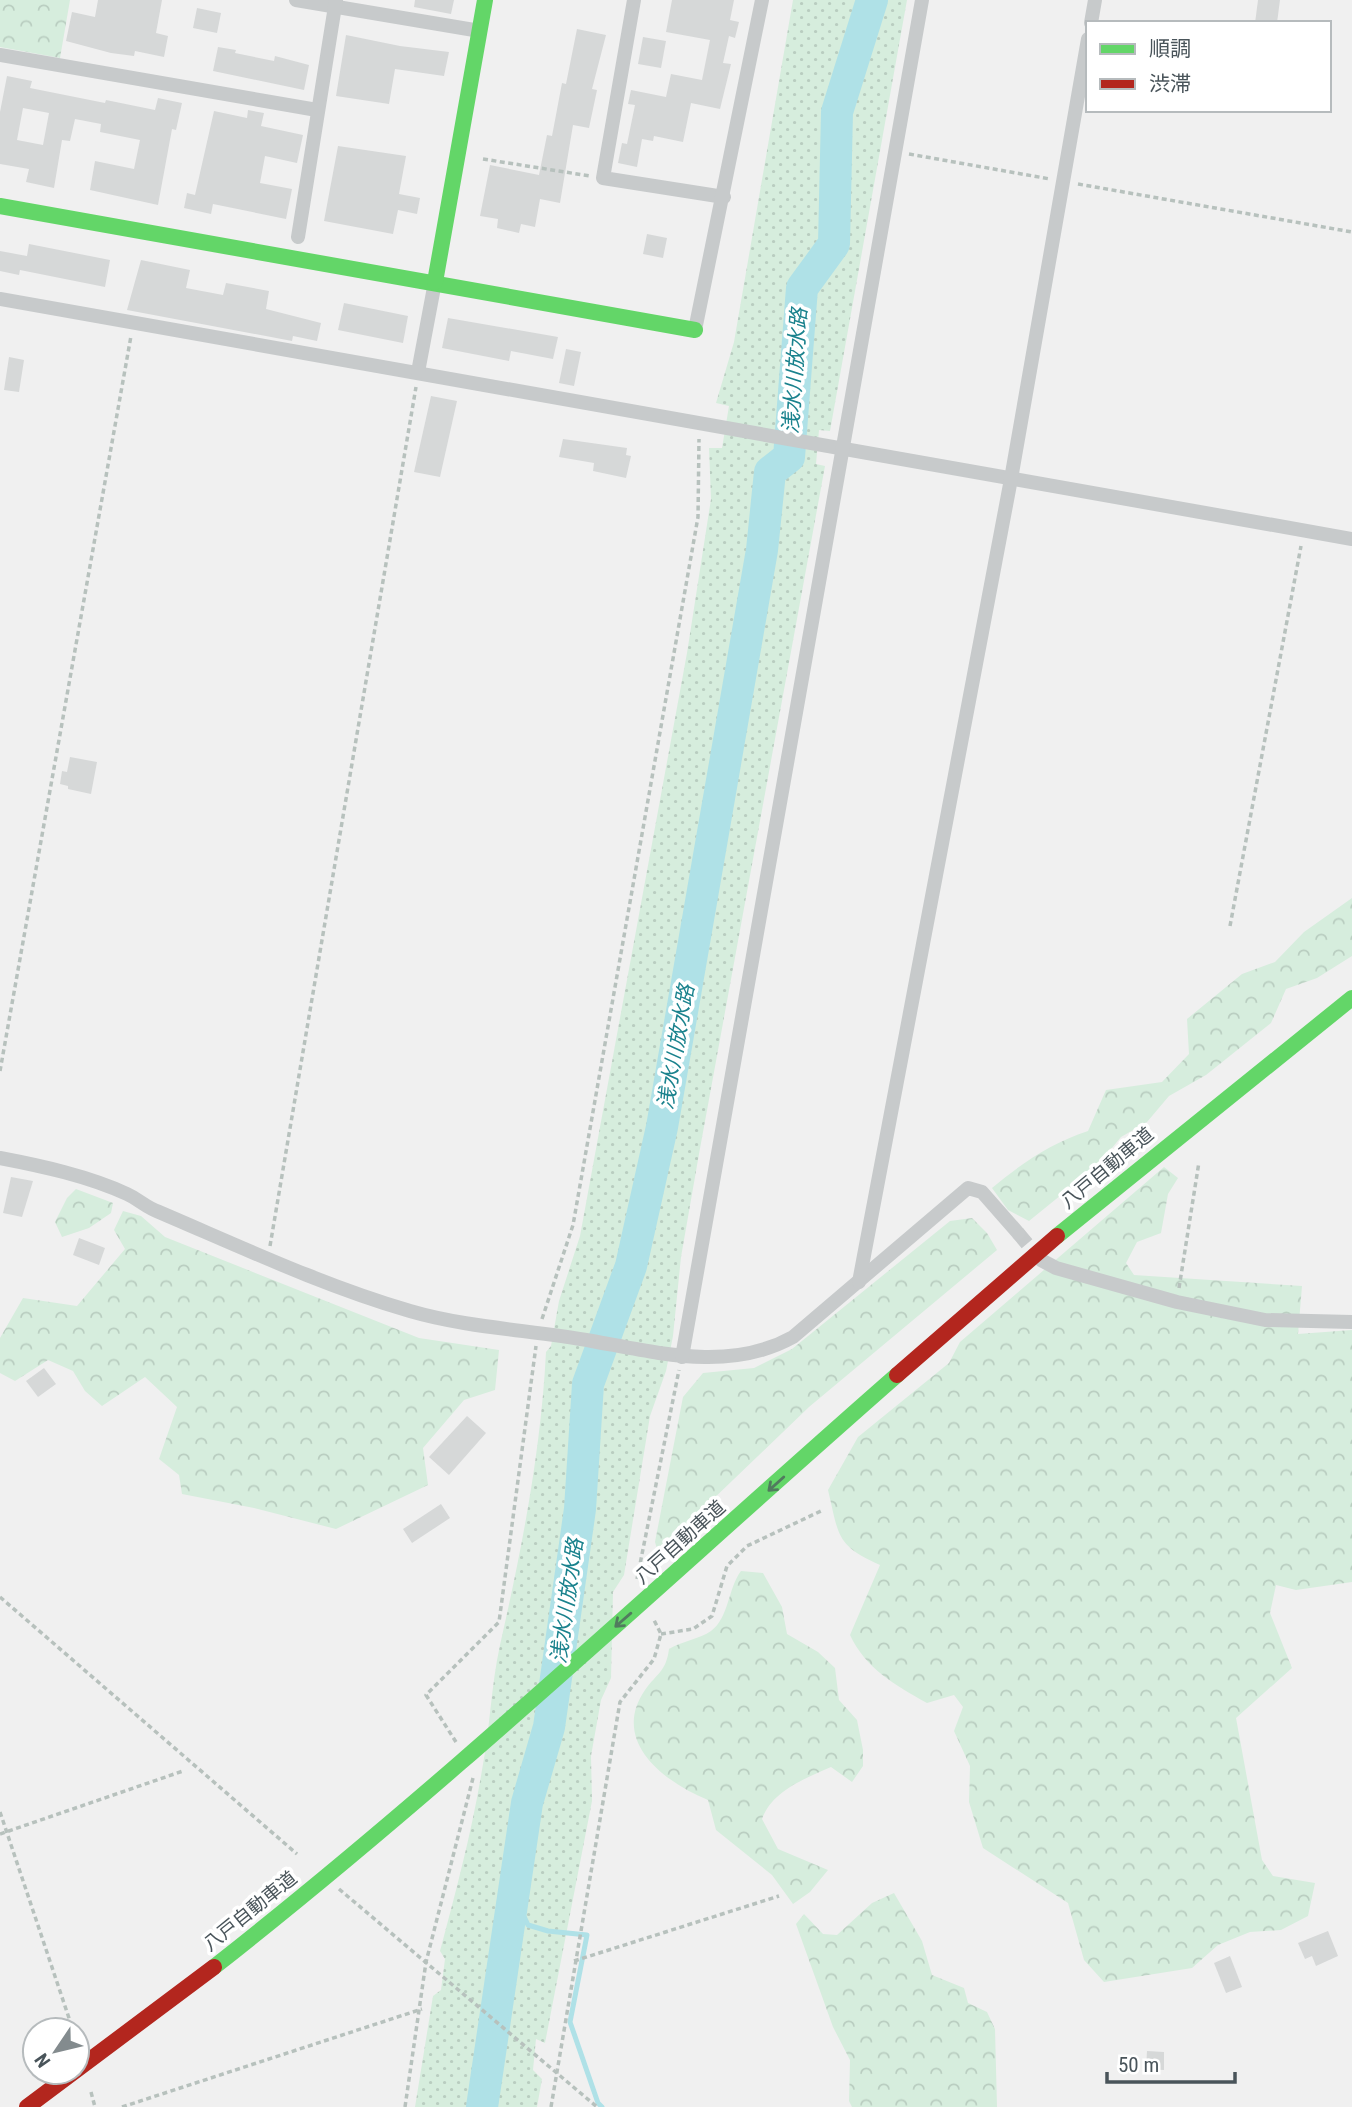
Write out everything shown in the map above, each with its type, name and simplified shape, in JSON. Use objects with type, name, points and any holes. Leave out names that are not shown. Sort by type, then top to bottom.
[{"type":"main road","points":[[435,282],[485,0]]},
{"type":"main road","points":[[0,206],[695,330]]},
{"type":"main road","name":"八戸自動車道","points":[[670,1570],[972,1293],[1196,1104],[1352,982]]},
{"type":"main road","name":"八戸自動車道","points":[[27,2107],[105,2053],[215,1967],[981,1302],[1207,1111],[1352,998]]},
{"type":"main road","name":"八戸自動車道","points":[[91,2045],[429,1781]]},
{"type":"main road","points":[[6,2107],[35,2086]]},
{"type":"street","points":[[296,0],[335,3],[480,31]]},
{"type":"street","points":[[634,0],[603,178],[724,197]]},
{"type":"street","points":[[695,330],[762,0]]},
{"type":"street","points":[[682,1357],[922,0]]},
{"type":"street","points":[[1091,21],[1095,0]]},
{"type":"street","points":[[298,237],[335,3]]},
{"type":"street","points":[[859,1282],[1011,478],[1086,50]]},
{"type":"street","points":[[0,55],[317,110]]},
{"type":"street","points":[[418,372],[435,282]]},
{"type":"street","points":[[0,299],[841,446],[1352,539]]},
{"type":"street","points":[[0,1158],[83,1178],[127,1194],[154,1210],[268,1258],[410,1311],[451,1321],[538,1331],[682,1357],[736,1357],[771,1350],[793,1338],[968,1188],[982,1192],[1018,1233]]},
{"type":"street","points":[[1041,1260],[1056,1268],[1177,1302],[1265,1321],[1352,1322]]},
{"type":"path","points":[[897,152],[1352,232]]},
{"type":"path","points":[[483,159],[603,178]]},
{"type":"path","points":[[0,1071],[134,324]]},
{"type":"path","points":[[268,1258],[418,372]]},
{"type":"path","points":[[461,1750],[426,1695],[499,1622],[538,1331],[572,1225],[698,517],[706,424]]},
{"type":"path","points":[[1230,926],[1304,530]]},
{"type":"path","points":[[1177,1302],[1199,1162]]},
{"type":"path","points":[[637,1581],[682,1357]]},
{"type":"path","points":[[661,1634],[693,1629],[712,1616],[727,1566],[747,1546],[823,1510]]},
{"type":"path","points":[[0,1597],[297,1854]]},
{"type":"path","points":[[551,2107],[620,1702],[654,1659],[661,1634],[651,1613]]},
{"type":"path","points":[[0,1834],[183,1771]]},
{"type":"path","points":[[405,2107],[422,2009],[426,1962],[475,1772]]},
{"type":"path","points":[[0,1812],[69,2016]]},
{"type":"path","points":[[336,1886],[597,2107]]},
{"type":"path","points":[[574,1961],[779,1896]]},
{"type":"path","points":[[122,2107],[422,2009]]},
{"type":"path","points":[[91,2092],[95,2107]]},
{"type":"green space","points":[[0,0],[70,0],[60,58],[0,47]]},
{"type":"green space","points":[[793,0],[907,0],[830,431],[819,430],[816,464],[825,466],[681,1257],[673,1336],[666,1371],[650,1416],[624,1575],[613,1592],[611,1678],[601,1700],[591,1756],[592,1801],[545,2043],[536,2039],[533,2070],[542,2079],[537,2107],[415,2107],[433,1996],[441,1990],[445,1959],[440,1951],[463,1861],[485,1755],[497,1660],[529,1499],[540,1426],[546,1352],[551,1346],[559,1301],[580,1236],[687,653],[711,499],[709,448],[722,448],[729,406],[716,403],[734,342]]},
{"type":"green space","points":[[1352,898],[1352,956],[1317,978],[1286,989],[1271,1023],[1206,1075],[1169,1096],[1147,1122],[1121,1137],[1098,1165],[1029,1221],[1008,1210],[992,1188],[1037,1155],[1088,1131],[1106,1090],[1162,1082],[1189,1054],[1187,1019],[1242,974],[1275,962],[1304,932]]},
{"type":"green space","points":[[1164,1167],[1178,1178],[1168,1194],[1161,1233],[1137,1242],[1126,1263],[1134,1275],[1302,1286],[1298,1334],[1352,1330],[1352,1582],[1296,1590],[1276,1585],[1270,1613],[1292,1668],[1236,1718],[1262,1860],[1273,1876],[1315,1883],[1308,1916],[1281,1930],[1250,1932],[1218,1945],[1192,1968],[1104,1982],[1084,1960],[1068,1903],[983,1848],[969,1802],[970,1766],[954,1731],[963,1707],[954,1695],[927,1703],[904,1690],[873,1667],[850,1635],[880,1565],[854,1551],[841,1537],[828,1490],[858,1437],[949,1363],[960,1342]]},
{"type":"green space","points":[[76,1189],[113,1203],[111,1213],[89,1228],[62,1237],[55,1222],[67,1198]]},
{"type":"green space","points":[[123,1211],[141,1216],[165,1237],[419,1338],[499,1350],[495,1390],[464,1400],[423,1448],[428,1485],[336,1529],[254,1508],[182,1494],[179,1475],[159,1459],[177,1407],[145,1377],[102,1406],[85,1391],[73,1371],[48,1360],[15,1381],[0,1373],[0,1338],[23,1298],[77,1306],[125,1249],[114,1230]]},
{"type":"green space","points":[[972,1218],[987,1233],[997,1250],[809,1407],[658,1552],[655,1542],[683,1397],[703,1373],[754,1368],[792,1349],[950,1221]]},
{"type":"green space","points":[[741,1571],[763,1573],[782,1607],[787,1634],[818,1652],[835,1668],[839,1700],[857,1720],[863,1750],[863,1766],[852,1782],[831,1767],[781,1793],[762,1819],[778,1849],[828,1870],[810,1892],[793,1904],[772,1875],[716,1830],[708,1800],[675,1782],[647,1757],[638,1742],[634,1726],[636,1709],[645,1690],[663,1668],[669,1649],[707,1634],[717,1625]]},
{"type":"green space","points":[[894,1893],[922,1941],[932,1975],[964,1988],[968,2003],[987,2012],[995,2029],[997,2107],[852,2107],[849,2101],[850,2060],[833,2027],[796,1924],[804,1914],[823,1934],[837,1935],[872,1903]]},
{"type":"building","points":[[98,0],[162,0],[156,33],[168,36],[164,57],[135,51],[134,56],[111,53],[66,41],[72,12],[95,17]]},
{"type":"building","points":[[415,0],[454,0],[451,14],[414,7]]},
{"type":"building","points":[[672,0],[734,0],[730,20],[739,22],[735,38],[729,36],[723,63],[731,64],[720,109],[691,103],[683,142],[654,136],[653,141],[642,139],[637,167],[618,163],[622,143],[627,144],[635,105],[628,104],[631,90],[666,97],[671,74],[702,80],[710,40],[666,32]]},
{"type":"building","points":[[1258,0],[1280,0],[1277,21],[1255,21]]},
{"type":"building","points":[[197,8],[221,13],[217,33],[193,28]]},
{"type":"building","points":[[577,29],[606,35],[592,89],[597,90],[589,128],[573,125],[560,203],[540,199],[535,227],[521,224],[519,233],[497,228],[498,219],[480,216],[490,165],[539,175],[547,135],[552,136],[562,83],[566,84]]},
{"type":"building","points":[[346,35],[449,52],[444,76],[395,69],[389,104],[336,96]]},
{"type":"building","points":[[643,37],[666,41],[661,68],[638,64]]},
{"type":"building","points":[[218,47],[274,61],[275,56],[309,65],[304,90],[213,71]]},
{"type":"building","points":[[7,76],[32,81],[30,88],[105,103],[106,100],[155,110],[158,98],[182,103],[176,130],[172,129],[158,205],[90,190],[95,161],[134,169],[140,140],[100,132],[101,124],[75,119],[70,141],[62,140],[54,188],[26,182],[29,169],[0,164],[0,112]],"holes":[[[23,108],[49,113],[43,145],[17,140]]]},
{"type":"building","points":[[248,110],[264,113],[261,126],[303,135],[297,163],[265,156],[260,183],[292,189],[286,219],[213,204],[211,214],[184,208],[187,193],[195,195],[214,111],[247,118]]},
{"type":"building","points":[[338,146],[406,156],[399,194],[420,198],[417,214],[398,210],[393,234],[324,221]]},
{"type":"building","points":[[647,234],[667,238],[663,258],[643,254]]},
{"type":"building","points":[[29,244],[110,260],[105,287],[20,270],[19,275],[0,271],[0,251],[27,256]]},
{"type":"building","points":[[141,260],[190,270],[186,288],[223,295],[226,283],[269,291],[266,309],[321,323],[317,341],[293,336],[292,341],[127,310]]},
{"type":"building","points":[[344,303],[408,316],[403,343],[338,330]]},
{"type":"building","points":[[448,318],[558,337],[553,359],[511,351],[509,361],[442,348]]},
{"type":"building","points":[[566,349],[581,352],[574,386],[559,383]]},
{"type":"building","points":[[9,357],[24,360],[19,392],[4,390]]},
{"type":"building","points":[[431,396],[457,401],[440,477],[414,472]]},
{"type":"building","points":[[563,439],[627,448],[626,455],[631,456],[626,478],[593,471],[594,463],[559,457]]},
{"type":"building","points":[[70,757],[97,762],[91,794],[68,789],[68,786],[60,784],[62,771],[67,772]]},
{"type":"building","points":[[11,1177],[33,1181],[22,1217],[3,1213]]},
{"type":"building","points":[[79,1238],[105,1248],[99,1265],[73,1255]]},
{"type":"building","points":[[44,1368],[56,1384],[38,1397],[26,1381]]},
{"type":"building","points":[[467,1416],[486,1433],[449,1475],[429,1457]]},
{"type":"building","points":[[441,1504],[450,1518],[412,1543],[403,1529]]},
{"type":"building","points":[[1328,1931],[1338,1956],[1316,1966],[1312,1956],[1305,1959],[1298,1943]]},
{"type":"building","points":[[1230,1956],[1242,1987],[1226,1993],[1214,1963]]},
{"type":"building","points":[[1147,2051],[1164,2052],[1164,2070],[1146,2069]]},
{"type":"waterway","name":"浅水川放水路","points":[[482,2107],[527,1803],[549,1727],[580,1509],[588,1384],[631,1266],[662,1127],[762,550],[770,472],[789,457],[802,288],[834,244],[837,112],[872,0]]},
{"type":"waterway","points":[[513,1893],[528,1925],[548,1931],[587,1935],[570,2022],[598,2103],[602,2107]]},
{"type":"tunnel","points":[[1018,1233],[1040,1259]]},
{"type":"traffic: fast","points":[[435,282],[485,0]]},
{"type":"traffic: fast","points":[[0,206],[695,330]]},
{"type":"traffic: fast","points":[[1057,1236],[1352,998]]},
{"type":"traffic: fast","points":[[214,1967],[389,1824],[897,1375]]},
{"type":"traffic: jam","points":[[897,1375],[1057,1236]]},
{"type":"traffic: jam","points":[[27,2107],[214,1967]]}]
